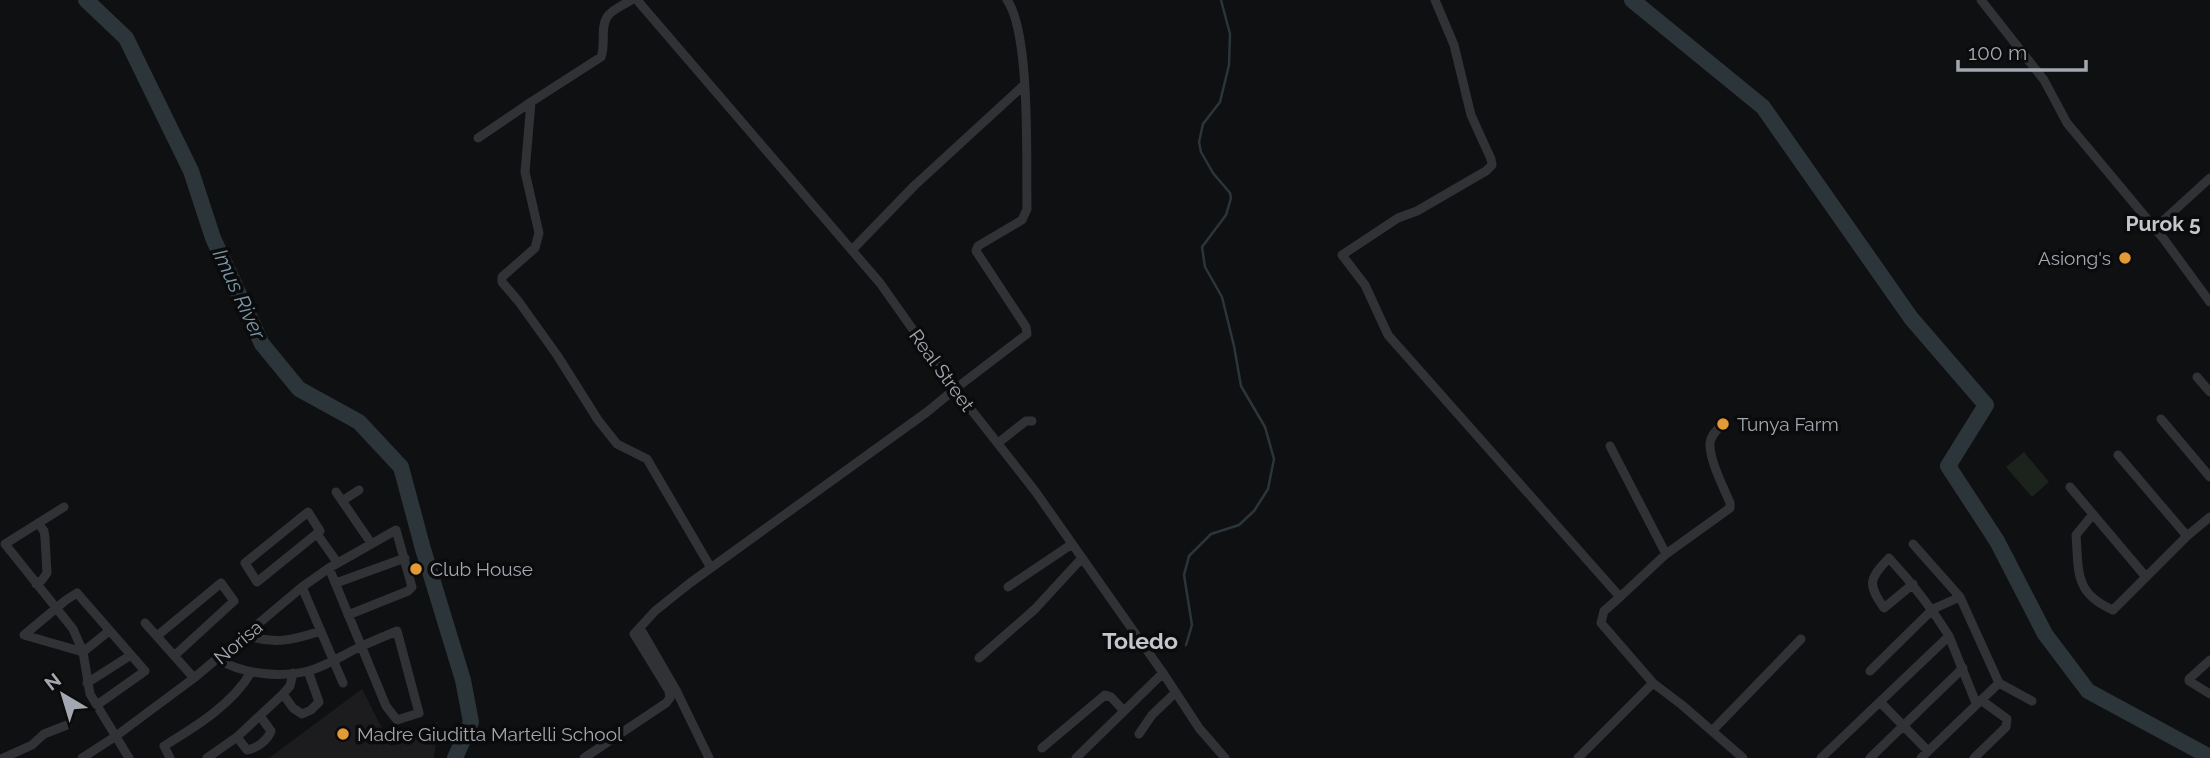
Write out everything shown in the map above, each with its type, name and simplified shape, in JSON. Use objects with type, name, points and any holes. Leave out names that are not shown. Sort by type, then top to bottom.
[{"type":"street","points":[[478,138],[601,57],[605,49],[605,24],[608,15],[631,0]]},
{"type":"street","name":"Real Street","points":[[637,0],[880,283],[954,389],[998,443],[1072,544],[1199,728],[1224,758]]},
{"type":"street","points":[[584,758],[670,698],[634,634],[656,611],[711,568],[908,427],[1028,331],[976,251],[978,246],[1025,217],[1027,209],[1020,33],[1007,0]]},
{"type":"street","points":[[1435,0],[1454,45],[1471,115],[1492,165],[1417,211],[1398,218],[1342,255],[1365,285],[1388,335],[1620,597]]},
{"type":"street","points":[[1982,0],[2044,79],[2067,123],[2210,302]]},
{"type":"street","points":[[853,249],[914,186],[1024,85]]},
{"type":"street","points":[[531,102],[525,172],[539,233],[535,248],[502,276],[502,282],[557,355],[598,420],[617,444],[647,459],[711,568]]},
{"type":"street","points":[[2154,229],[2210,178]]},
{"type":"street","points":[[2197,377],[2210,392]]},
{"type":"street","points":[[2161,419],[2210,477]]},
{"type":"street","points":[[998,443],[1026,421],[1032,421]]},
{"type":"street","points":[[1722,424],[1713,434],[1710,444],[1730,508],[1667,554],[1604,611],[1601,622],[1653,683],[1743,758]]},
{"type":"street","points":[[1609,446],[1667,554]]},
{"type":"street","points":[[2118,455],[2187,536]]},
{"type":"street","points":[[2070,488],[2146,577]]},
{"type":"street","points":[[342,501],[359,490]]},
{"type":"street","points":[[336,492],[371,543]]},
{"type":"street","points":[[64,507],[5,544],[72,629],[83,652],[90,694],[129,758]]},
{"type":"street","points":[[308,512],[320,531],[317,534],[257,582],[245,564],[308,512]]},
{"type":"street","points":[[2093,514],[2076,535],[2079,580],[2096,603],[2113,610],[2187,536],[2210,517]]},
{"type":"street","points":[[36,584],[47,573],[44,531],[38,523]]},
{"type":"street","name":"Norisa","points":[[82,758],[194,678],[302,587],[333,565],[396,530],[405,558]]},
{"type":"street","points":[[218,659],[251,671],[308,671],[334,661],[361,647],[397,631],[419,713],[397,720],[386,706],[361,647],[348,615],[336,583],[333,565],[317,534]]},
{"type":"street","points":[[1008,587],[1072,544]]},
{"type":"street","points":[[1913,544],[1960,597],[1999,683],[2032,701]]},
{"type":"street","points":[[336,583],[405,558],[412,587],[348,615]]},
{"type":"street","points":[[979,658],[1035,609],[1082,558]]},
{"type":"street","points":[[1913,584],[1884,608],[1871,585],[1873,574],[1889,558],[1913,584],[1933,609],[1949,636],[1979,701],[2007,719],[2006,727],[1974,758]]},
{"type":"street","points":[[157,636],[221,583],[234,601],[174,656]]},
{"type":"street","points":[[302,587],[343,683]]},
{"type":"street","points":[[83,652],[24,635],[77,593],[145,671],[97,705]]},
{"type":"street","points":[[1870,671],[1933,609],[1960,597]]},
{"type":"street","points":[[145,623],[194,678]]},
{"type":"street","points":[[640,628],[676,690],[709,758]]},
{"type":"street","points":[[83,652],[109,631]]},
{"type":"street","points":[[246,635],[262,641],[278,641],[321,631]]},
{"type":"street","points":[[1821,758],[1949,636]]},
{"type":"street","points":[[1712,730],[1801,639]]},
{"type":"street","points":[[88,683],[131,655]]},
{"type":"street","points":[[2210,660],[2189,679],[2210,694]]},
{"type":"street","points":[[1870,758],[1963,668]]},
{"type":"street","points":[[170,758],[164,746],[227,701],[244,684],[251,671]]},
{"type":"street","points":[[283,694],[302,715],[311,710],[319,702],[308,671]]},
{"type":"street","points":[[207,758],[237,737],[283,694],[290,686],[293,673]]},
{"type":"street","points":[[1076,758],[1163,673]]},
{"type":"street","points":[[1578,758],[1653,683]]},
{"type":"street","points":[[1880,702],[1925,755],[1999,683]]},
{"type":"street","points":[[1139,734],[1152,715],[1175,693]]},
{"type":"street","points":[[1042,748],[1105,695],[1111,697],[1124,711]]},
{"type":"street","points":[[237,737],[247,750],[253,750],[269,736],[271,731],[260,716]]},
{"type":"street","points":[[4,758],[32,745],[44,734],[67,725]]},
{"type":"shaded area","points":[[2024,452],[2049,482],[2032,497],[2006,467]]},
{"type":"shaded area","name":"Madre Giuditta Martelli School","points":[[362,689],[391,746],[438,722],[434,758],[269,758]]},
{"type":"waterway","name":"Imus River","points":[[86,0],[126,38],[191,171],[213,238],[262,344],[299,389],[359,422],[401,467],[463,680],[471,722],[455,758]]},
{"type":"waterway","points":[[1186,645],[1192,625],[1184,575],[1189,556],[1211,534],[1239,525],[1254,511],[1268,489],[1274,459],[1265,427],[1241,386],[1222,297],[1205,267],[1202,247],[1226,215],[1231,198],[1230,193],[1213,173],[1201,152],[1199,142],[1203,124],[1220,102],[1229,65],[1230,34],[1221,0]]},
{"type":"waterway","points":[[1632,0],[1763,107],[1911,318],[1986,405],[1948,466],[1997,541],[2045,634],[2088,691],[2210,757]]},
{"type":"place","name":"Asiong's","points":[[2125,258]]},
{"type":"place","name":"Tunya Farm","points":[[1723,424]]},
{"type":"place","name":"Club House","points":[[416,569]]},
{"type":"place","name":"Madre Giuditta Martelli School","points":[[343,734]]},
{"type":"district","name":"Purok 5","points":[[2163,224]]},
{"type":"district","name":"Toledo","points":[[1140,641]]}]
